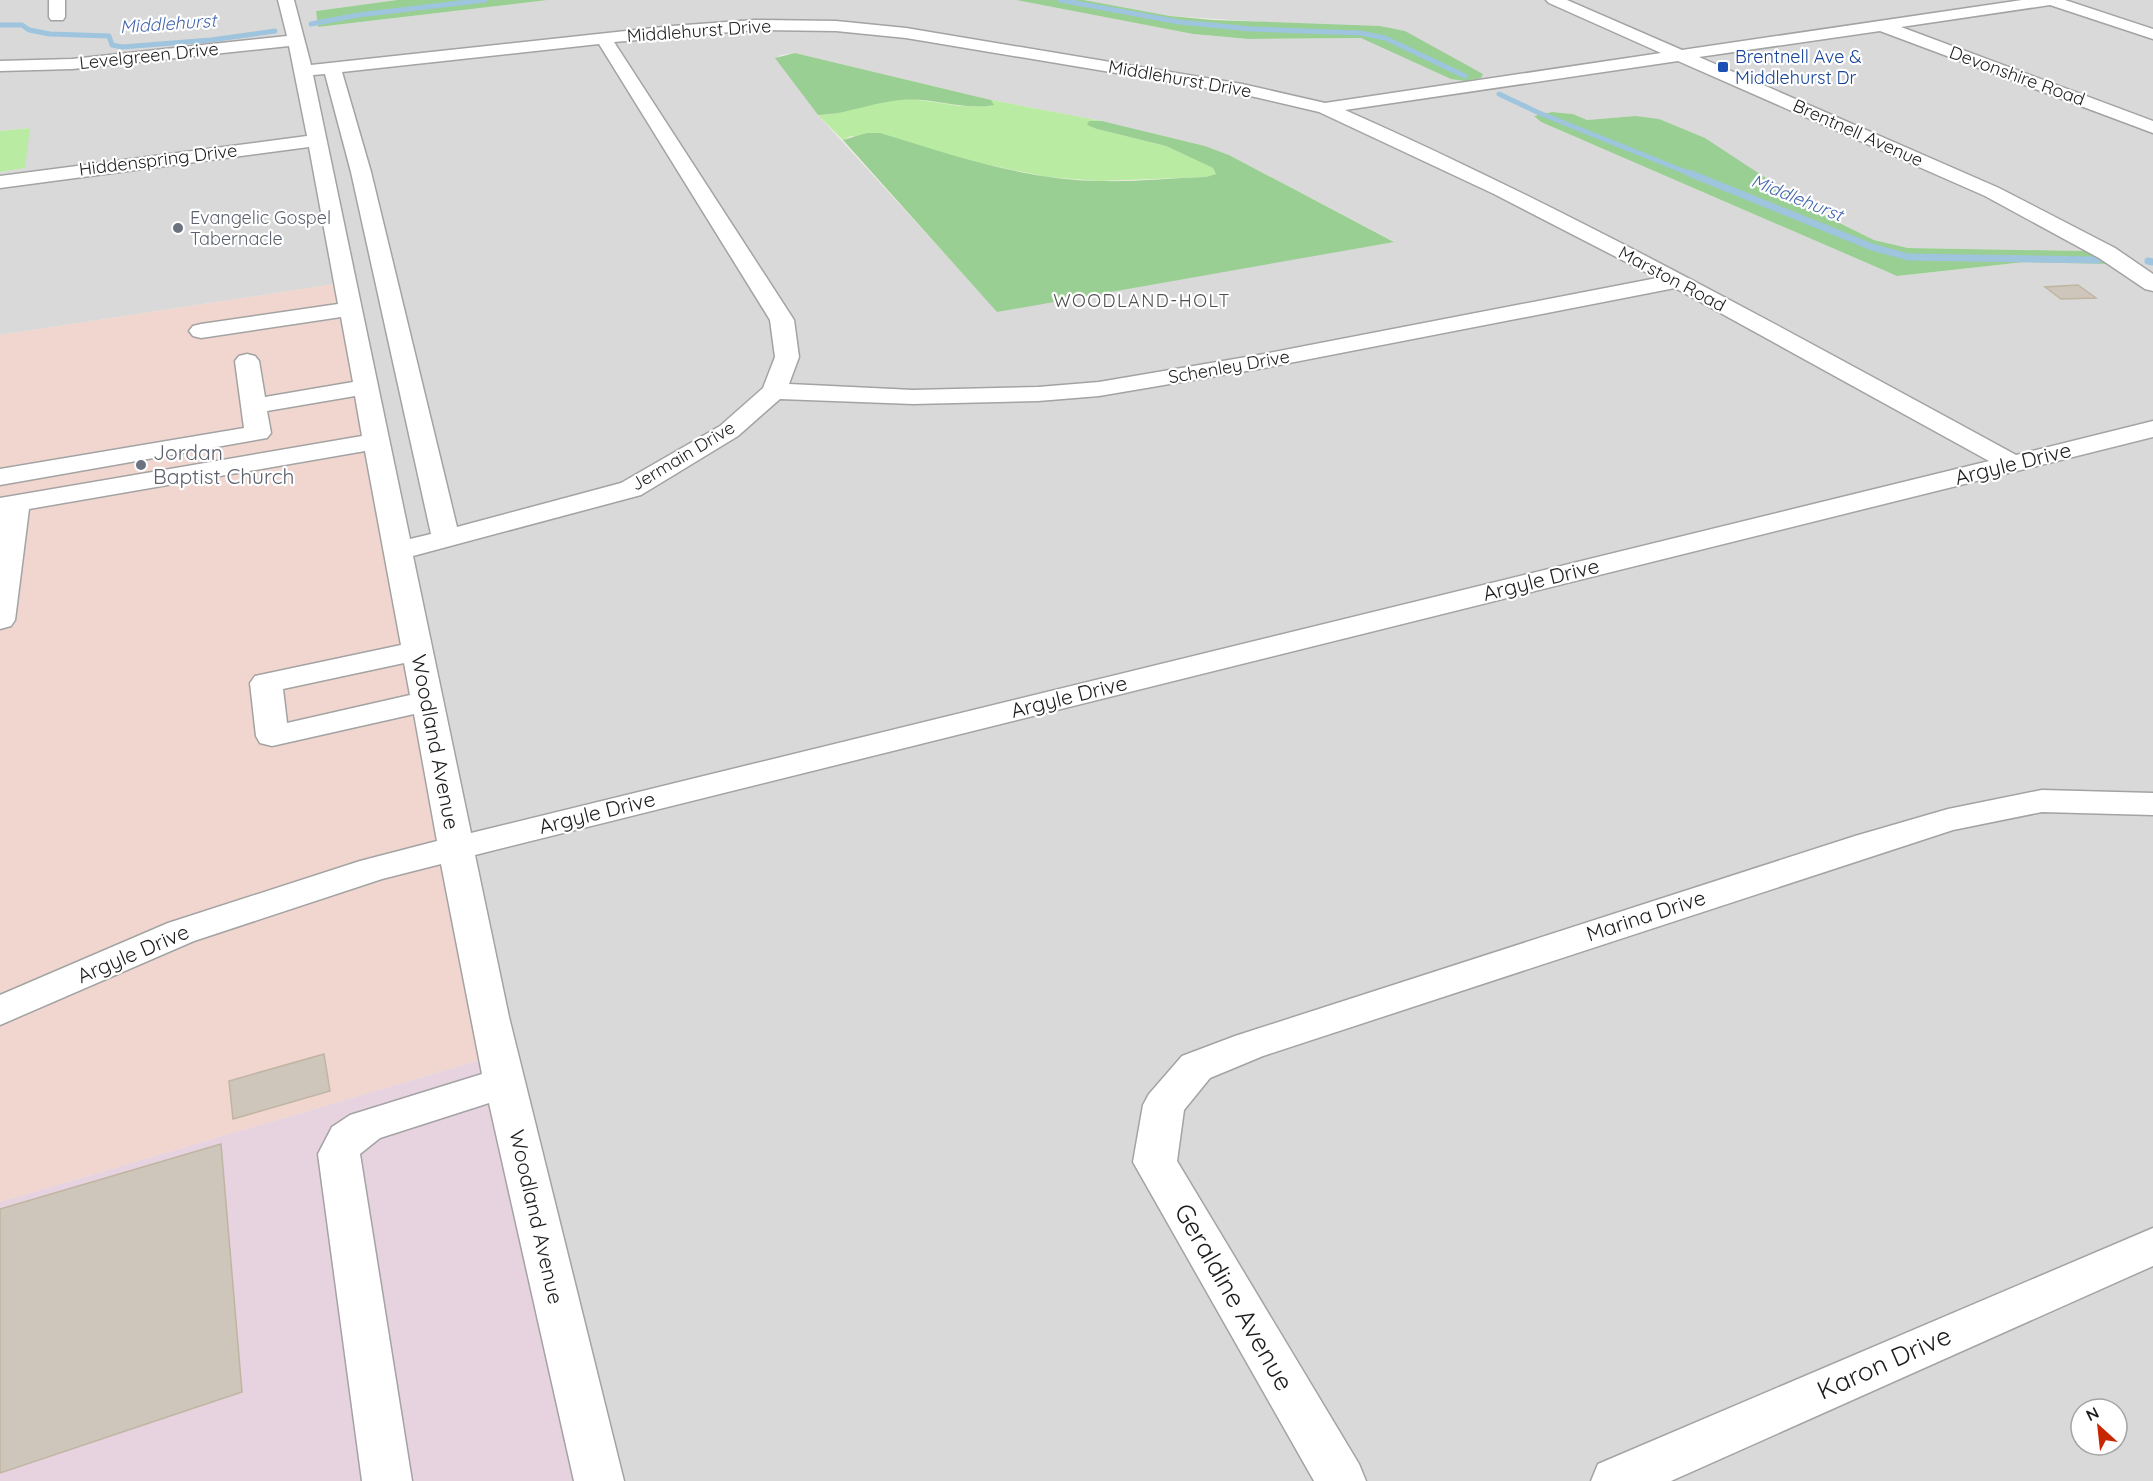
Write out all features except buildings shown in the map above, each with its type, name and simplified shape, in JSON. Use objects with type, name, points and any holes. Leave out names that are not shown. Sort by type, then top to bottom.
[{"type":"street","points":[[57,0],[57,17]]},
{"type":"street","name":"Woodland Avenue","points":[[286,0],[304,71],[489,1017],[599,1481]]},
{"type":"street","name":"Brentnell Avenue","points":[[1554,0],[1992,192],[2107,253],[2153,284]]},
{"type":"street","points":[[2051,0],[2153,34]]},
{"type":"street","name":"Middlehurst Drive","points":[[304,71],[754,25],[836,26],[906,33],[1242,89],[1326,108],[2051,0]]},
{"type":"street","name":"Devonshire Road","points":[[1881,26],[2153,127]]},
{"type":"street","name":"Jermain Drive","points":[[398,551],[632,489],[729,431],[774,391],[787,357],[782,320],[604,39]]},
{"type":"street","name":"Levelgreen Drive","points":[[0,66],[72,64],[297,40]]},
{"type":"street","points":[[0,76],[18,66]]},
{"type":"street","points":[[333,68],[361,172],[446,538]]},
{"type":"street","name":"Marston Road","points":[[1326,108],[1420,149],[1677,281],[2013,464]]},
{"type":"street","name":"Hiddenspring Drive","points":[[0,182],[316,140]]},
{"type":"street","name":"Schenley Drive","points":[[774,391],[913,397],[1038,394],[1099,389],[1276,359],[1677,281]]},
{"type":"street","points":[[201,331],[350,309]]},
{"type":"street","points":[[0,477],[258,432],[247,361]]},
{"type":"street","points":[[254,406],[365,387]]},
{"type":"street","name":"Argyle Drive","points":[[0,1011],[181,932],[373,869],[2153,429]]},
{"type":"street","points":[[0,620],[8,505],[376,441]]},
{"type":"street","points":[[418,651],[266,683],[272,736],[427,701]]},
{"type":"street","name":"Marina Drive","points":[[1164,1105],[1196,1067],[1249,1046],[1868,844],[1948,820],[2042,801],[2153,804]]},
{"type":"street","points":[[387,1481],[339,1154],[347,1139],[365,1126],[504,1083]]},
{"type":"street","name":"Geraldine Avenue","points":[[1164,1105],[1155,1162],[1341,1481]]},
{"type":"street","name":"Karon Drive","points":[[1616,1481],[2153,1246]]},
{"type":"shaded area","points":[[0,0],[397,0],[316,11],[319,27],[548,0],[1016,0],[1193,34],[1248,39],[1361,38],[1374,42],[1405,31],[1170,16],[1084,0],[2153,0],[2153,1481],[602,1481],[342,283],[0,335],[0,172],[25,168],[29,128],[0,131]],"holes":[[[795,53],[991,100],[1102,121],[1205,146],[1229,155],[1393,241],[997,311],[818,115],[776,58]],[[1552,112],[1573,114],[1587,120],[1635,116],[1874,240],[1908,248],[2085,251],[2107,264],[2025,262],[1897,276],[1541,122],[1535,116]]]},
{"type":"shaded area","points":[[342,283],[494,1056],[0,1202],[0,335]]},
{"type":"shaded area","points":[[494,1056],[602,1481],[0,1481],[0,1202]]},
{"type":"green space","points":[[397,0],[548,0],[318,27],[316,11]]},
{"type":"green space","points":[[1016,0],[1084,0],[1170,16],[1213,20],[1380,26],[1405,31],[1483,74],[1481,78],[1465,81],[1451,79],[1361,38],[1248,39],[1193,34]]},
{"type":"green space","points":[[795,53],[991,100],[994,105],[970,106],[925,100],[901,100],[818,115],[775,58]]},
{"type":"green space","points":[[902,99],[970,107],[993,105],[991,100],[1102,121],[1089,121],[1097,129],[1166,146],[1213,168],[1216,174],[1206,177],[1099,181],[1047,177],[851,136],[843,140],[818,115],[828,115],[871,103]]},
{"type":"green space","points":[[1552,112],[1573,114],[1587,120],[1635,116],[1659,119],[1705,138],[1816,211],[1874,240],[1908,248],[2085,251],[2108,264],[2025,262],[1897,276],[1541,122],[1534,116]]},
{"type":"green space","points":[[1089,121],[1102,121],[1205,146],[1229,155],[1394,242],[997,312],[843,140],[867,133],[880,133],[988,165],[1072,180],[1139,180],[1206,177],[1216,174],[1213,168],[1166,146],[1097,129],[1087,125]]},
{"type":"green space","points":[[30,128],[25,168],[0,172],[0,131]]},
{"type":"waterway","name":"Middlehurst","points":[[311,24],[358,15],[485,0]]},
{"type":"waterway","name":"Middlehurst","points":[[1060,0],[1179,22],[1251,29],[1360,33],[1385,38],[1465,76]]},
{"type":"waterway","name":"Middlehurst","points":[[0,25],[22,25],[29,30],[50,34],[109,36],[112,45],[122,47],[211,40],[275,31]]},
{"type":"waterway","name":"Middlehurst","points":[[1499,94],[1537,112],[1693,175]]},
{"type":"waterway","name":"Middlehurst","points":[[1689,173],[1872,247],[1908,257],[2098,260]]},
{"type":"waterway","name":"Middlehurst","points":[[2148,261],[2153,262]]},
{"type":"place","name":"Brentnell Ave & Middlehurst Dr","points":[[1723,67]]},
{"type":"place","name":"Evangelic Gospel Tabernacle","points":[[178,228]]},
{"type":"place","name":"Jordan Baptist Church","points":[[141,465]]},
{"type":"district","name":"WOODLAND-HOLT","points":[[1142,301]]}]
